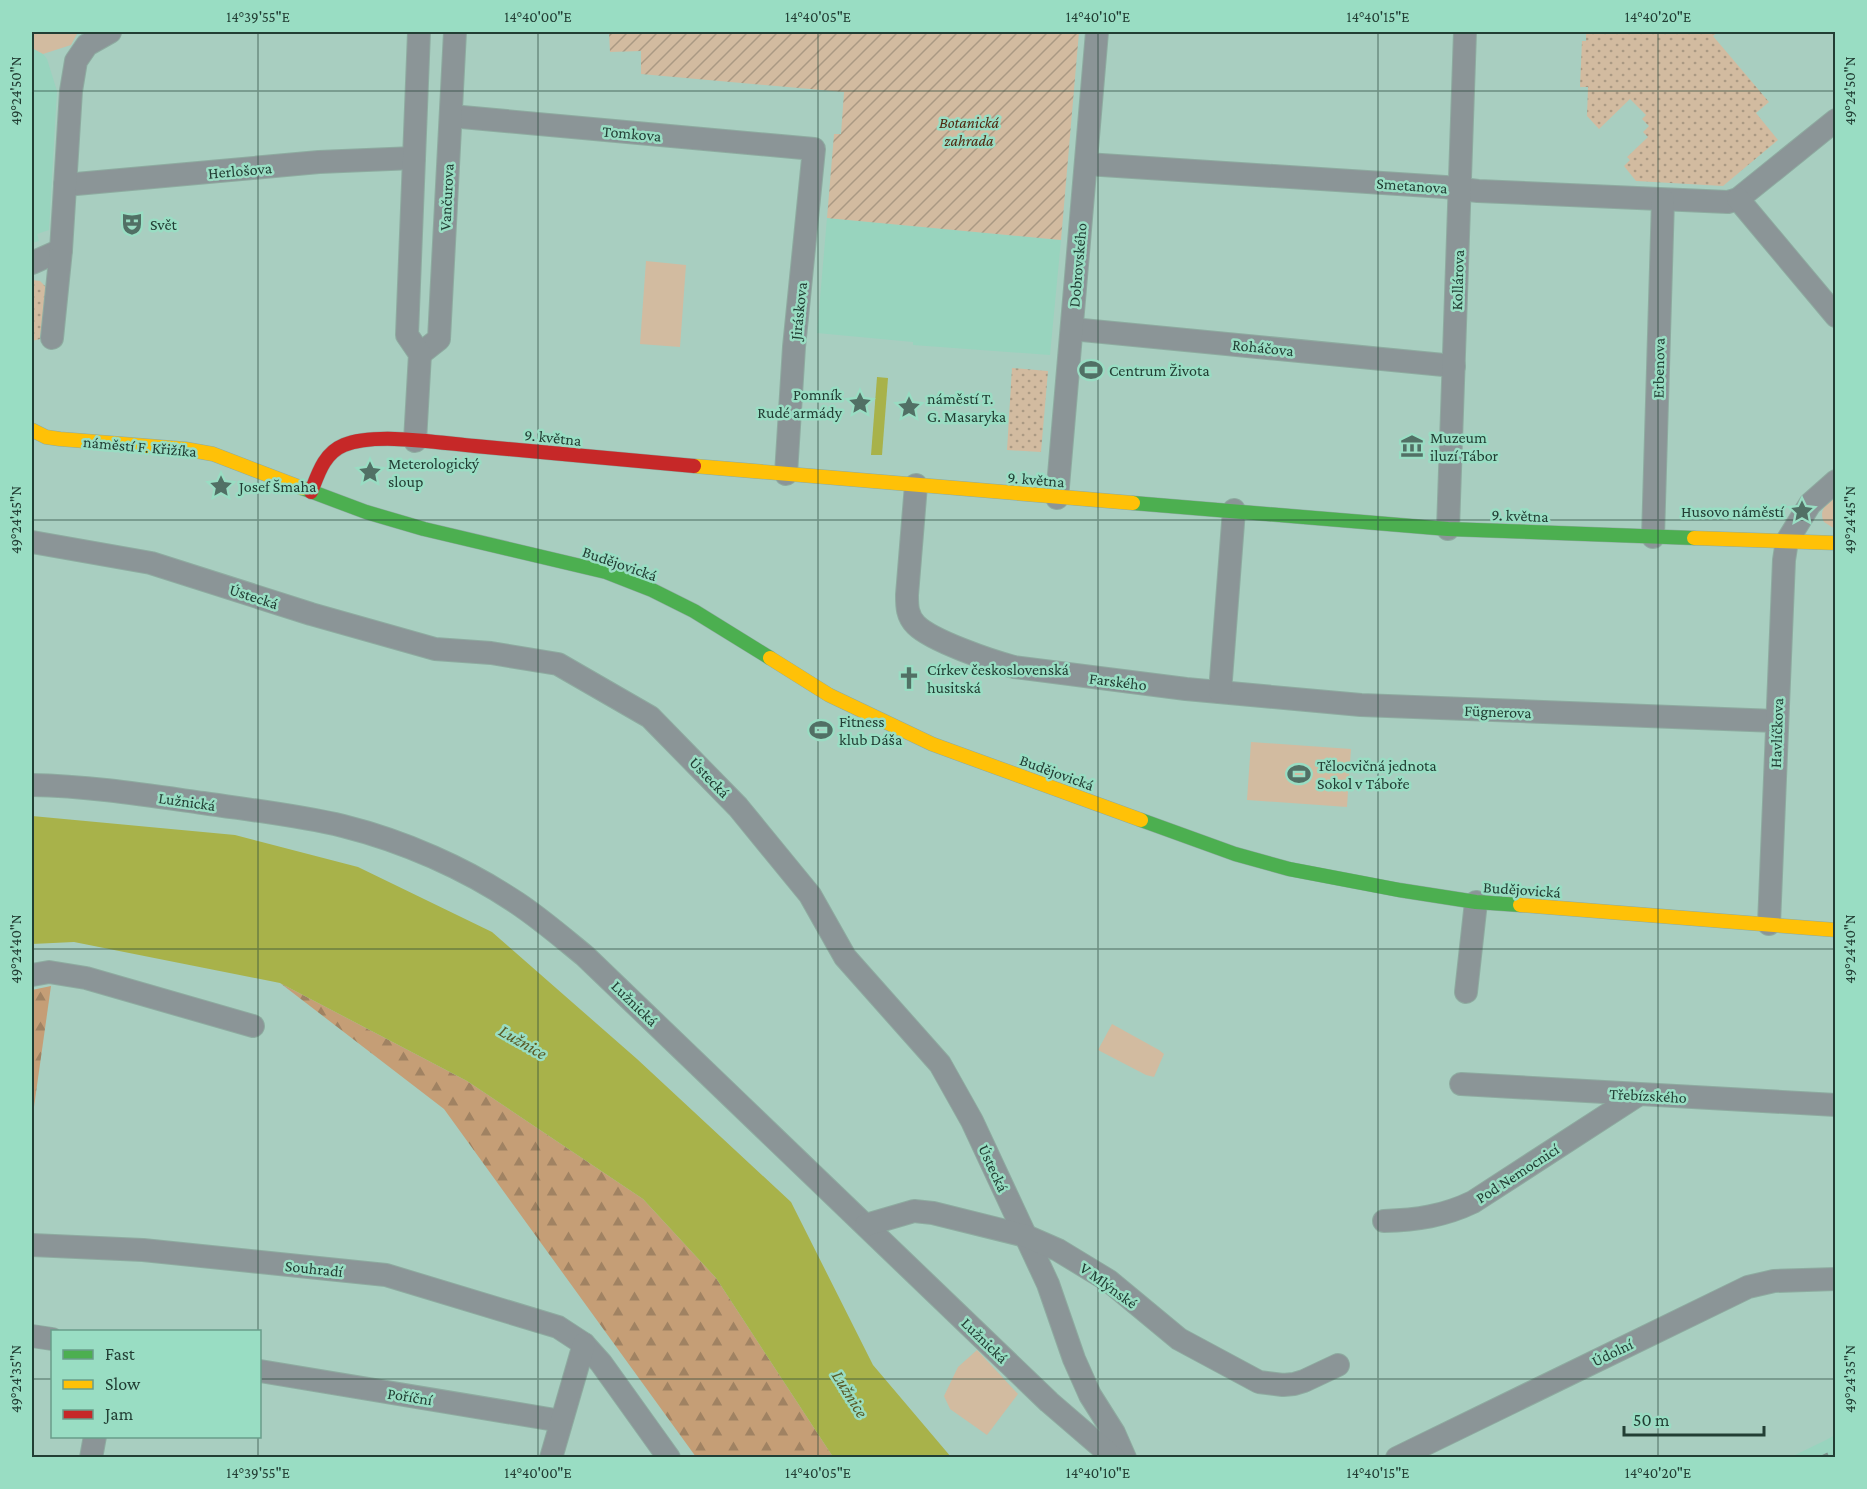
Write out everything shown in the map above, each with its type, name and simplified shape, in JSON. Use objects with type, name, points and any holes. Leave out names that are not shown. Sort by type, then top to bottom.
[{"type":"main road","name":"náměstí F. Křižíka","points":[[33,433],[60,439],[202,452],[248,466],[311,492]]},
{"type":"main road","name":"9. května","points":[[311,492],[324,462],[339,446],[353,441],[415,441],[1058,498],[1234,510],[1448,529],[1787,541]]},
{"type":"main road","name":"Budějovická","points":[[311,492],[366,512],[424,529],[606,572],[652,590],[694,611],[830,695],[932,744],[1224,850],[1288,869],[1476,902],[1836,930]]},
{"type":"main road","points":[[1787,541],[1836,543]]},
{"type":"street","points":[[52,338],[61,250],[70,91],[76,61],[87,45],[110,32]]},
{"type":"street","name":"Vančurova","points":[[419,32],[406,335],[420,354],[439,339],[455,32]]},
{"type":"street","name":"Dobrovského","points":[[1058,498],[1097,32]]},
{"type":"street","name":"Kollárova","points":[[1448,529],[1465,32]]},
{"type":"street","points":[[414,158],[450,116]]},
{"type":"street","name":"Tomkova","points":[[450,116],[814,149]]},
{"type":"street","points":[[1836,120],[1738,199],[1836,316]]},
{"type":"street","name":"Jiráskova","points":[[786,474],[794,347],[814,149]]},
{"type":"street","name":"Herlošova","points":[[65,185],[320,162],[414,158]]},
{"type":"street","name":"Smetanova","points":[[1086,164],[1459,189],[1717,203],[1738,199]]},
{"type":"street","name":"Erbenova","points":[[1653,537],[1664,200]]},
{"type":"street","points":[[32,263],[61,250]]},
{"type":"street","name":"Roháčova","points":[[1072,329],[1454,366]]},
{"type":"street","points":[[415,441],[420,354]]},
{"type":"street","points":[[1787,541],[1810,504],[1836,481]]},
{"type":"street","name":"Farského","points":[[916,485],[907,609],[917,626],[927,633],[991,661],[1014,667],[1220,692]]},
{"type":"street","points":[[1220,692],[1234,510]]},
{"type":"street","name":"Havlíčkova","points":[[1770,924],[1776,722],[1784,560],[1787,541]]},
{"type":"street","name":"Ústecká","points":[[32,542],[151,563],[311,614],[435,649],[491,653],[558,664],[651,717],[738,807],[810,895],[845,957],[940,1064],[972,1121],[1048,1284],[1074,1359],[1090,1395],[1114,1433],[1125,1458]]},
{"type":"street","name":"Fügnerova","points":[[1220,692],[1361,705],[1776,722]]},
{"type":"street","name":"Lužnická","points":[[32,785],[116,790],[333,824],[391,841],[467,873],[531,913],[585,956],[1070,1421],[1114,1458]]},
{"type":"street","points":[[1466,992],[1476,902]]},
{"type":"street","points":[[32,975],[49,972],[86,978],[253,1026]]},
{"type":"street","name":"Třebízského","points":[[1461,1084],[1836,1105]]},
{"type":"street","name":"Pod Nemocnicí","points":[[1384,1221],[1415,1220],[1445,1214],[1473,1202],[1638,1095]]},
{"type":"street","name":"V Mlýnské","points":[[866,1225],[914,1211],[933,1213],[1026,1236],[1058,1250],[1109,1281],[1179,1339],[1259,1382],[1294,1384],[1338,1365]]},
{"type":"street","name":"Souhradí","points":[[32,1245],[143,1250],[386,1275],[558,1327],[584,1344],[601,1364],[669,1458]]},
{"type":"street","name":"Údolní","points":[[1397,1458],[1748,1287],[1774,1281],[1836,1279]]},
{"type":"street","points":[[32,1336],[51,1339]]},
{"type":"street","points":[[551,1458],[584,1344]]},
{"type":"street","name":"Poříční","points":[[261,1371],[561,1421]]},
{"type":"street","points":[[1070,1421],[1090,1395]]},
{"type":"street","points":[[92,1458],[95,1438]]},
{"type":"shaded area","points":[[32,48],[47,59],[57,91],[49,230],[37,234],[39,241],[32,243]]},
{"type":"shaded area","points":[[827,218],[1061,240],[1050,355],[913,345],[913,342],[817,333]]},
{"type":"shaded area","points":[[1835,1435],[1835,1457],[1791,1457],[1826,1440]]},
{"type":"green space","points":[[32,32],[78,32],[71,45],[43,54],[32,48]]},
{"type":"green space","name":"Botanická zahrada","points":[[609,32],[1079,32],[1061,240],[827,218],[834,134],[841,134],[844,92],[641,74],[641,51],[610,52]]},
{"type":"green space","points":[[1586,32],[1718,32],[1713,36],[1769,102],[1756,113],[1778,140],[1723,186],[1636,181],[1624,166],[1630,160],[1627,157],[1648,137],[1643,132],[1649,126],[1642,119],[1646,115],[1630,99],[1599,129],[1587,116],[1588,87],[1580,87],[1582,41],[1586,41]]},
{"type":"green space","points":[[646,261],[686,265],[680,347],[640,344]]},
{"type":"green space","points":[[32,280],[40,281],[46,287],[40,339],[32,341]]},
{"type":"green space","points":[[1012,368],[1048,371],[1041,452],[1007,450]]},
{"type":"green space","points":[[1835,495],[1835,529],[1824,522],[1822,514],[1824,507]]},
{"type":"green space","name":"Tělocvičná jednota Sokol v Táboře","points":[[1251,742],[1351,749],[1347,807],[1247,800]]},
{"type":"green space","points":[[280,983],[467,1081],[643,1199],[716,1278],[833,1457],[696,1457],[444,1109]]},
{"type":"green space","points":[[51,986],[32,1121],[32,990]]},
{"type":"green space","points":[[1112,1024],[1164,1054],[1154,1077],[1098,1050]]},
{"type":"green space","points":[[977,1350],[1018,1394],[987,1435],[950,1409],[944,1396],[958,1367]]},
{"type":"water","points":[[877,377],[888,378],[882,455],[871,455]]},
{"type":"water","name":"Lužnice","points":[[32,816],[235,835],[358,867],[492,932],[637,1059],[791,1202],[873,1365],[951,1457],[833,1457],[716,1278],[643,1199],[467,1081],[280,983],[74,942],[32,944]]},
{"type":"railway","points":[[1821,1458],[1836,1451]]},
{"type":"traffic: fast","points":[[302,488],[366,512],[424,529],[606,572],[652,590],[694,611],[770,658]]},
{"type":"traffic: fast","points":[[1133,503],[1448,529],[1694,538]]},
{"type":"traffic: fast","points":[[1141,820],[1235,854],[1289,869],[1399,890],[1476,902],[1520,905]]},
{"type":"traffic: slow","points":[[32,430],[46,437],[60,439],[185,449],[213,454],[302,488]]},
{"type":"traffic: slow","points":[[694,466],[1133,503]]},
{"type":"traffic: slow","points":[[1694,538],[1836,543]]},
{"type":"traffic: slow","points":[[770,658],[829,695],[932,744],[1141,820]]},
{"type":"traffic: slow","points":[[1520,905],[1836,930]]},
{"type":"traffic: jam","points":[[311,492],[316,478],[331,453],[344,445],[373,439],[427,441],[694,466]]},
{"type":"place","name":"Svět","points":[[132,224]]},
{"type":"place","name":"Centrum Života","points":[[1091,370]]},
{"type":"place","name":"Pomník Rudé armády","points":[[860,403]]},
{"type":"place","name":"náměstí T. G. Masaryka","points":[[909,407]]},
{"type":"place","name":"Muzeum iluzí Tábor","points":[[1412,446]]},
{"type":"place","name":"Meterologický sloup","points":[[370,472]]},
{"type":"place","name":"Josef Šmaha","points":[[221,486]]},
{"type":"place","name":"Husovo náměstí","points":[[1802,511]]},
{"type":"place","name":"Církev československá husitská","points":[[909,678]]},
{"type":"place","name":"Fitness klub Dáša","points":[[821,730]]},
{"type":"place","name":"Tělocvičná jednota Sokol v Táboře","points":[[1299,774]]}]
